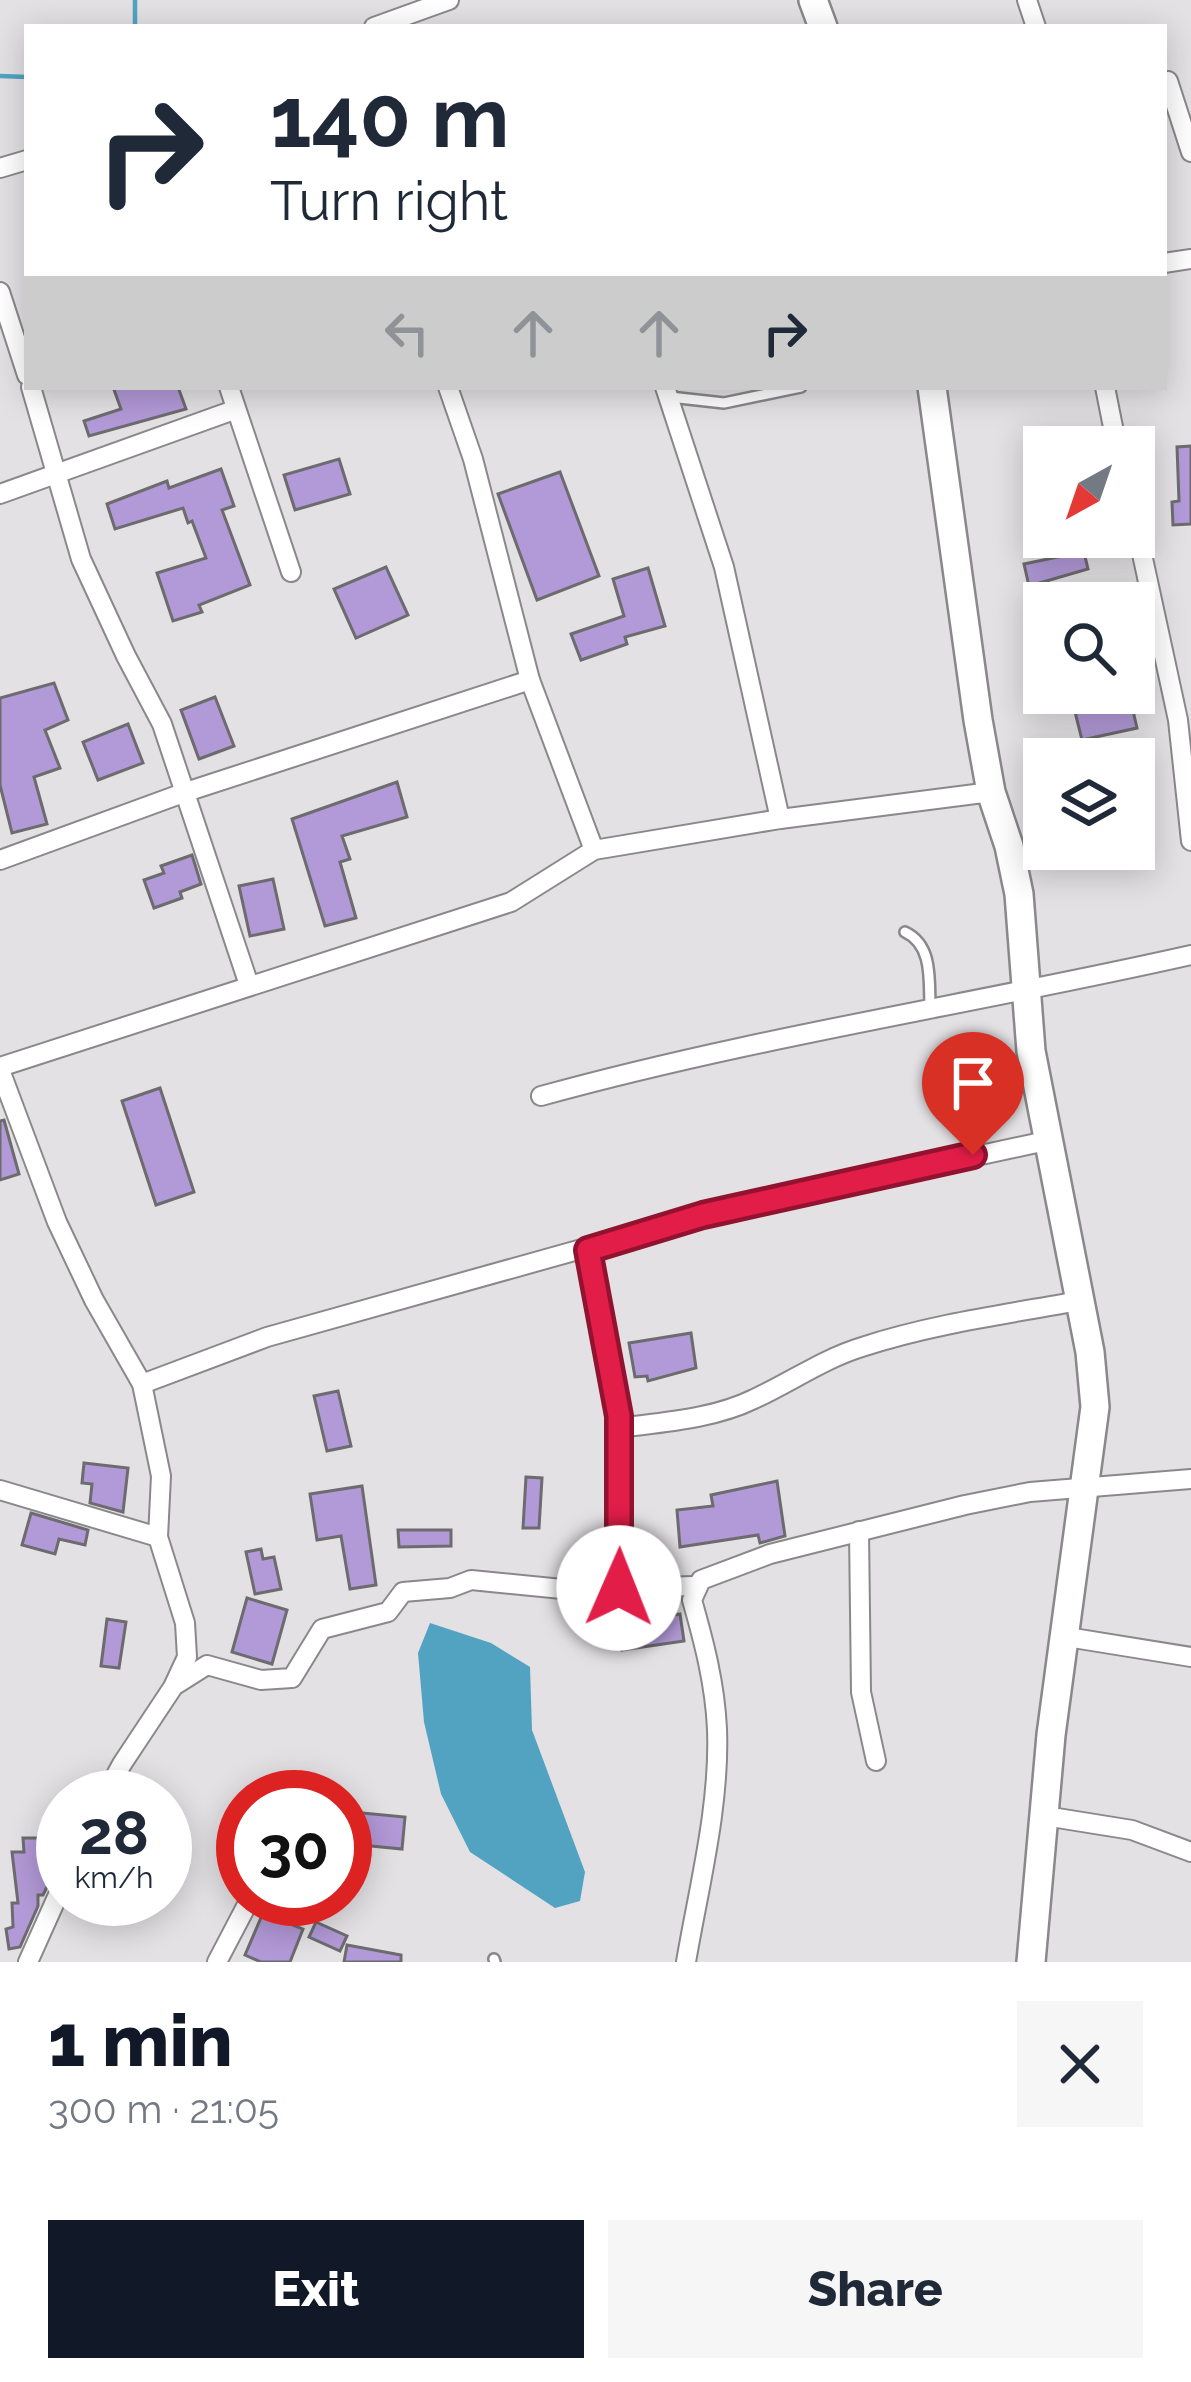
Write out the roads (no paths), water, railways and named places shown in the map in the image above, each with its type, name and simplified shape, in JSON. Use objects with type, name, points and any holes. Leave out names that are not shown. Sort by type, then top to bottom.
[{"type":"street","points":[[382,24],[449,0]]},
{"type":"street","points":[[1168,81],[1191,152]]},
{"type":"street","points":[[0,292],[24,366]]},
{"type":"street","points":[[32,390],[81,559],[162,724],[250,986]]},
{"type":"street","points":[[230,390],[291,572]]},
{"type":"street","points":[[449,390],[473,459],[530,680],[594,850]]},
{"type":"street","points":[[932,390],[991,792],[1019,894],[1031,1051],[1090,1352],[1095,1407],[1051,1735],[1030,1962]]},
{"type":"street","points":[[1106,390],[1113,426]]},
{"type":"street","points":[[666,392],[724,567],[780,819]]},
{"type":"street","points":[[0,494],[234,410]]},
{"type":"street","points":[[1143,558],[1178,720],[1191,841]]},
{"type":"street","points":[[0,860],[186,792],[530,680]]},
{"type":"street","points":[[119,1770],[187,1657],[184,1623],[158,1537],[161,1476],[142,1384],[56,1222],[0,1068],[511,902],[594,850],[780,819],[991,792]]},
{"type":"street","points":[[541,1096],[728,1048],[930,1006],[1026,992],[1191,955]]},
{"type":"street","points":[[142,1384],[267,1337],[703,1215],[1046,1142]]},
{"type":"street","points":[[588,1250],[619,1428],[619,1588]]},
{"type":"street","points":[[619,1428],[754,1400],[832,1357],[865,1346],[1079,1301]]},
{"type":"street","points":[[173,1687],[207,1665],[261,1680],[292,1678],[322,1629],[388,1612],[403,1592],[450,1588],[471,1580],[562,1589],[695,1586],[708,1576],[770,1554],[1030,1492],[1191,1479]]},
{"type":"street","points":[[0,1490],[158,1537]]},
{"type":"street","points":[[859,1531],[861,1691],[876,1762]]},
{"type":"street","points":[[686,1962],[709,1830],[717,1731],[707,1651],[692,1600],[695,1586]]},
{"type":"street","points":[[1067,1637],[1191,1657]]},
{"type":"street","points":[[1046,1816],[1132,1830],[1191,1852]]},
{"type":"street","points":[[28,1962],[44,1926]]},
{"type":"street","points":[[217,1962],[236,1926]]},
{"type":"lane","points":[[666,392],[724,403],[787,390]]},
{"type":"lane","points":[[905,932],[914,935],[926,955],[930,1006]]},
{"type":"water","points":[[430,1623],[491,1643],[530,1667],[532,1730],[585,1872],[580,1901],[555,1908],[470,1852],[441,1794],[424,1722],[418,1653]]},
{"type":"waterway","points":[[135,0],[135,24]]},
{"type":"waterway","points":[[0,76],[24,77]]}]
